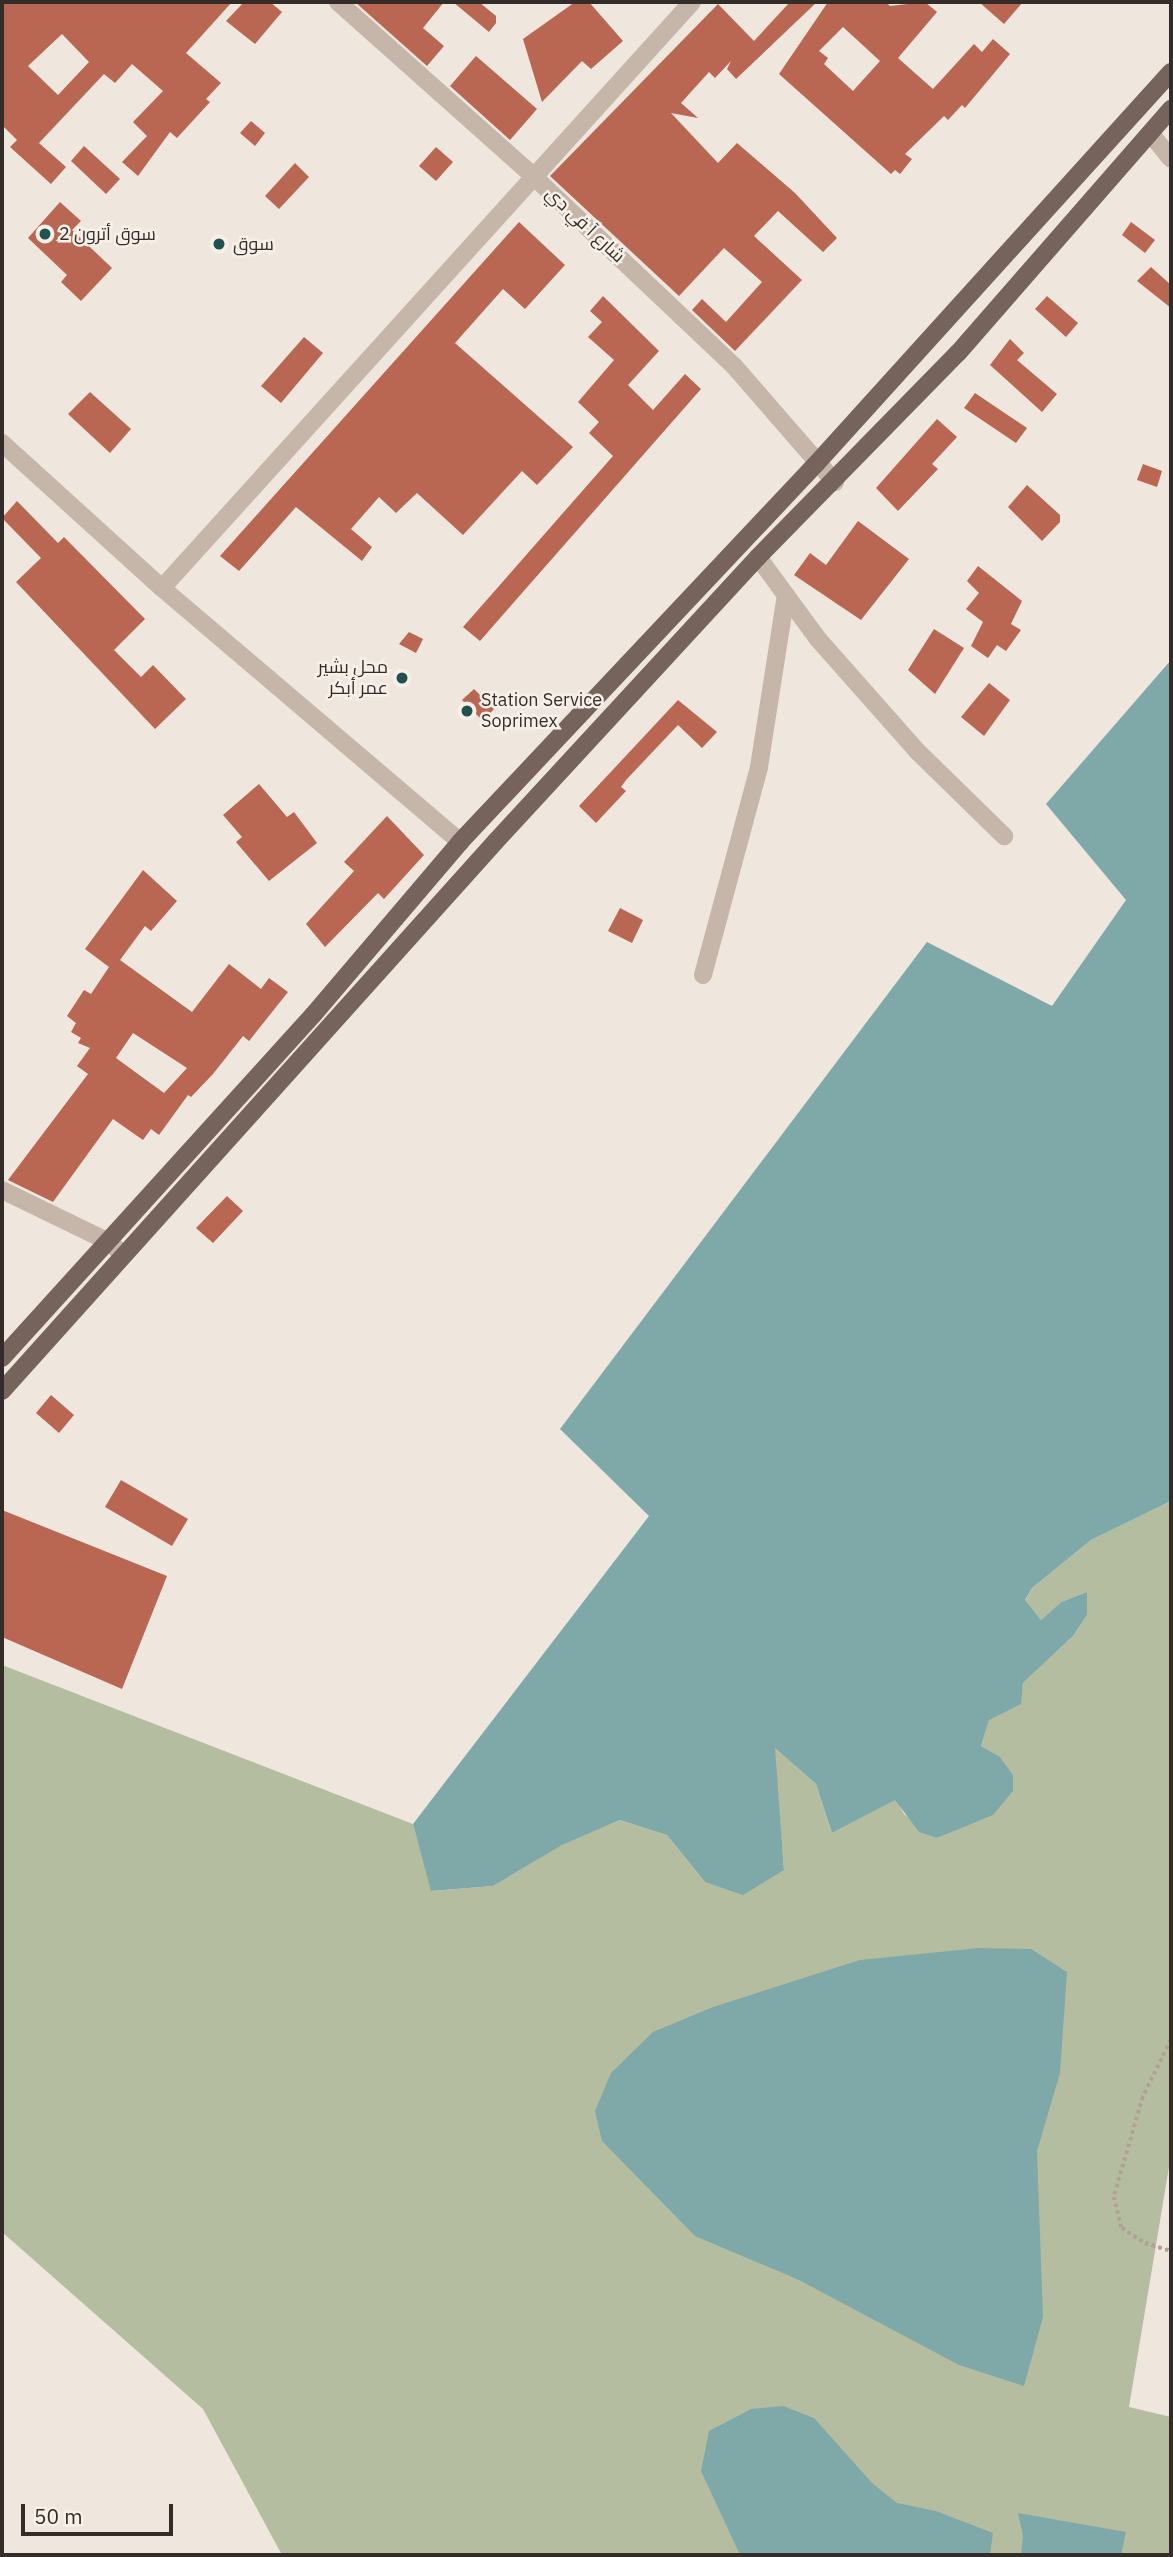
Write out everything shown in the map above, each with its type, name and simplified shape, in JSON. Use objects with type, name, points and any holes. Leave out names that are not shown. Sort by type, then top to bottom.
[{"type":"main road","points":[[2,1391],[116,1248],[460,842],[816,464],[1171,72]]},
{"type":"main road","points":[[2,1358],[116,1248],[758,557],[835,482],[958,353],[1171,109]]},
{"type":"street","name":"شارع آ في دي","points":[[338,2],[531,174],[734,366],[816,464],[835,482]]},
{"type":"street","points":[[162,588],[531,174],[692,2]]},
{"type":"street","points":[[1150,133],[1171,159]]},
{"type":"street","points":[[2,443],[162,588],[460,842]]},
{"type":"street","points":[[758,557],[818,639],[917,751],[1004,836]]},
{"type":"street","points":[[703,975],[759,767],[786,595]]},
{"type":"street","points":[[2,1190],[116,1248]]},
{"type":"path","points":[[1171,2040],[1143,2097],[1114,2197],[1122,2228],[1145,2243],[1171,2251]]},
{"type":"green space","points":[[1171,1501],[1171,2155],[1129,2407],[1171,2417],[1171,2555],[282,2555],[203,2409],[2,2232],[2,1665],[413,1824],[432,1891],[493,1886],[561,1845],[620,1820],[667,1835],[705,1882],[784,1869],[774,1747],[816,1784],[832,1833],[896,1799],[904,1814],[937,1838],[962,1827],[999,1756],[981,1746],[989,1719],[1020,1704],[1023,1683],[1073,1636],[1087,1615],[1087,1592],[1061,1602],[1041,1620],[1025,1601],[1032,1588],[1091,1540]]},
{"type":"water","points":[[1171,660],[1171,1501],[1091,1540],[1032,1588],[1025,1600],[1041,1620],[1061,1602],[1087,1592],[1087,1615],[1073,1636],[1023,1683],[1021,1704],[989,1720],[981,1746],[999,1756],[1013,1775],[1013,1791],[993,1815],[937,1838],[919,1832],[895,1800],[832,1833],[816,1784],[775,1748],[784,1870],[743,1895],[705,1882],[667,1835],[620,1820],[562,1845],[493,1886],[431,1891],[413,1824],[649,1516],[560,1429],[927,942],[1052,1006],[1126,900],[1046,804]]},
{"type":"water","points":[[979,1948],[1031,1949],[1067,1972],[1060,2073],[1037,2151],[1043,2317],[1024,2386],[959,2365],[799,2280],[695,2236],[602,2141],[595,2111],[611,2073],[653,2032],[713,2007],[860,1960]]},
{"type":"water","points":[[783,2406],[814,2418],[873,2484],[897,2503],[936,2511],[993,2533],[990,2555],[740,2555],[701,2471],[709,2431],[751,2409]]},
{"type":"water","points":[[1018,2513],[1126,2532],[1121,2555],[1021,2555],[1023,2536]]},
{"type":"building","points":[[2,2],[232,2],[186,53],[221,83],[206,99],[210,102],[177,138],[170,132],[138,176],[122,162],[147,136],[133,122],[163,91],[132,64],[115,83],[104,74],[39,143],[66,167],[51,184],[10,147],[17,140],[2,125]],"holes":[[[62,34],[89,62],[58,95],[28,66]]]},
{"type":"building","points":[[244,2],[270,2],[282,12],[255,44],[226,21]]},
{"type":"building","points":[[355,2],[444,2],[423,28],[444,46],[427,66]]},
{"type":"building","points":[[453,2],[479,2],[496,16],[496,23],[489,32]]},
{"type":"building","points":[[575,2],[589,2],[623,41],[591,69],[582,61],[542,102],[523,39]]},
{"type":"building","points":[[790,2],[817,2],[736,79],[727,69],[731,61],[715,78],[709,72],[681,103],[698,118],[671,113],[718,163],[737,143],[795,193],[837,238],[823,252],[778,211],[754,236],[802,280],[735,351],[692,310],[702,299],[726,322],[762,282],[724,248],[679,296],[550,176],[718,4],[754,41]]},
{"type":"building","points":[[828,2],[886,2],[890,6],[925,2],[937,12],[898,58],[933,89],[974,44],[982,52],[993,39],[1010,54],[965,108],[962,105],[948,120],[944,116],[905,154],[912,159],[900,174],[895,170],[891,174],[779,74]],"holes":[[[843,27],[880,61],[853,91],[824,64],[828,58],[819,51]]]},
{"type":"building","points":[[979,2],[1023,2],[1004,24]]},
{"type":"building","points":[[476,56],[537,109],[510,140],[450,86]]},
{"type":"building","points":[[251,121],[265,133],[255,146],[240,133]]},
{"type":"building","points":[[84,146],[120,179],[106,194],[71,161]]},
{"type":"building","points":[[436,147],[453,162],[436,181],[419,166]]},
{"type":"building","points":[[295,163],[309,177],[279,209],[265,196]]},
{"type":"building","points":[[60,202],[81,221],[72,230],[112,268],[81,301],[61,282],[67,275],[28,238]]},
{"type":"building","points":[[519,222],[565,265],[525,309],[503,289],[455,343],[573,447],[537,485],[522,471],[463,535],[417,493],[396,513],[379,497],[351,529],[372,547],[362,561],[296,507],[239,571],[220,556]]},
{"type":"building","points":[[1131,222],[1155,240],[1145,253],[1122,235]]},
{"type":"building","points":[[1151,267],[1171,285],[1171,308],[1137,281]]},
{"type":"building","points":[[603,296],[659,351],[628,385],[653,410],[685,374],[701,389],[480,641],[463,627],[613,456],[589,433],[599,422],[578,402],[614,360],[588,337],[602,322],[590,311]]},
{"type":"building","points":[[1047,296],[1078,323],[1066,337],[1035,309]]},
{"type":"building","points":[[304,337],[323,353],[281,403],[261,386]]},
{"type":"building","points":[[1010,339],[1024,353],[1017,360],[1057,394],[1042,412],[990,365]]},
{"type":"building","points":[[90,392],[131,429],[110,453],[68,414]]},
{"type":"building","points":[[975,393],[1027,428],[1016,443],[964,408]]},
{"type":"building","points":[[937,419],[957,437],[932,464],[938,469],[898,511],[876,488]]},
{"type":"building","points":[[1143,464],[1162,471],[1157,487],[1137,480]]},
{"type":"building","points":[[1027,485],[1060,515],[1060,522],[1042,541],[1008,507]]},
{"type":"building","points":[[17,501],[58,543],[64,537],[145,619],[114,650],[141,677],[153,665],[186,699],[155,729],[16,582],[41,558],[2,518]]},
{"type":"building","points":[[858,521],[909,559],[861,620],[794,575],[810,553],[826,565]]},
{"type":"building","points":[[978,566],[1022,601],[1011,624],[1021,630],[1006,651],[997,645],[988,658],[971,646],[983,622],[966,609],[979,593],[967,581]]},
{"type":"building","points":[[934,629],[964,648],[935,694],[908,670]]},
{"type":"building","points":[[409,632],[423,639],[416,653],[399,644]]},
{"type":"building","points":[[989,683],[1010,700],[984,736],[961,717]]},
{"type":"building","points":[[474,689],[494,709],[483,721],[462,700]]},
{"type":"building","points":[[678,700],[717,732],[702,748],[678,725],[626,780],[621,787],[626,791],[596,823],[579,806]]},
{"type":"building","points":[[259,784],[287,817],[294,812],[317,843],[269,881],[236,842],[242,837],[223,815]]},
{"type":"building","points":[[387,816],[424,855],[384,899],[378,893],[325,947],[306,924],[354,871],[344,862]]},
{"type":"building","points":[[143,870],[177,901],[151,931],[145,926],[120,960],[192,1012],[229,964],[261,989],[269,978],[288,992],[249,1041],[243,1036],[213,1074],[191,1097],[188,1095],[159,1135],[151,1129],[143,1140],[113,1119],[53,1202],[8,1180],[88,1074],[77,1066],[90,1048],[78,1043],[81,1038],[71,1032],[76,1023],[67,1016],[84,990],[91,994],[109,967],[85,949]],"holes":[[[133,1033],[187,1068],[164,1093],[116,1058]]]},
{"type":"building","points":[[620,908],[643,920],[632,943],[608,931]]},
{"type":"building","points":[[227,1196],[243,1211],[213,1243],[196,1228]]},
{"type":"building","points":[[51,1395],[74,1415],[59,1433],[36,1413]]},
{"type":"building","points":[[121,1480],[188,1519],[172,1546],[105,1507]]},
{"type":"building","points":[[2,1510],[167,1576],[122,1689],[2,1637]]},
{"type":"place","name":"سوق أترون 2","points":[[45,234]]},
{"type":"place","name":"سوق","points":[[219,244]]},
{"type":"place","name":"محل بشير عمر أبكر","points":[[402,678]]},
{"type":"place","name":"Station Service Soprimex","points":[[467,711]]}]
